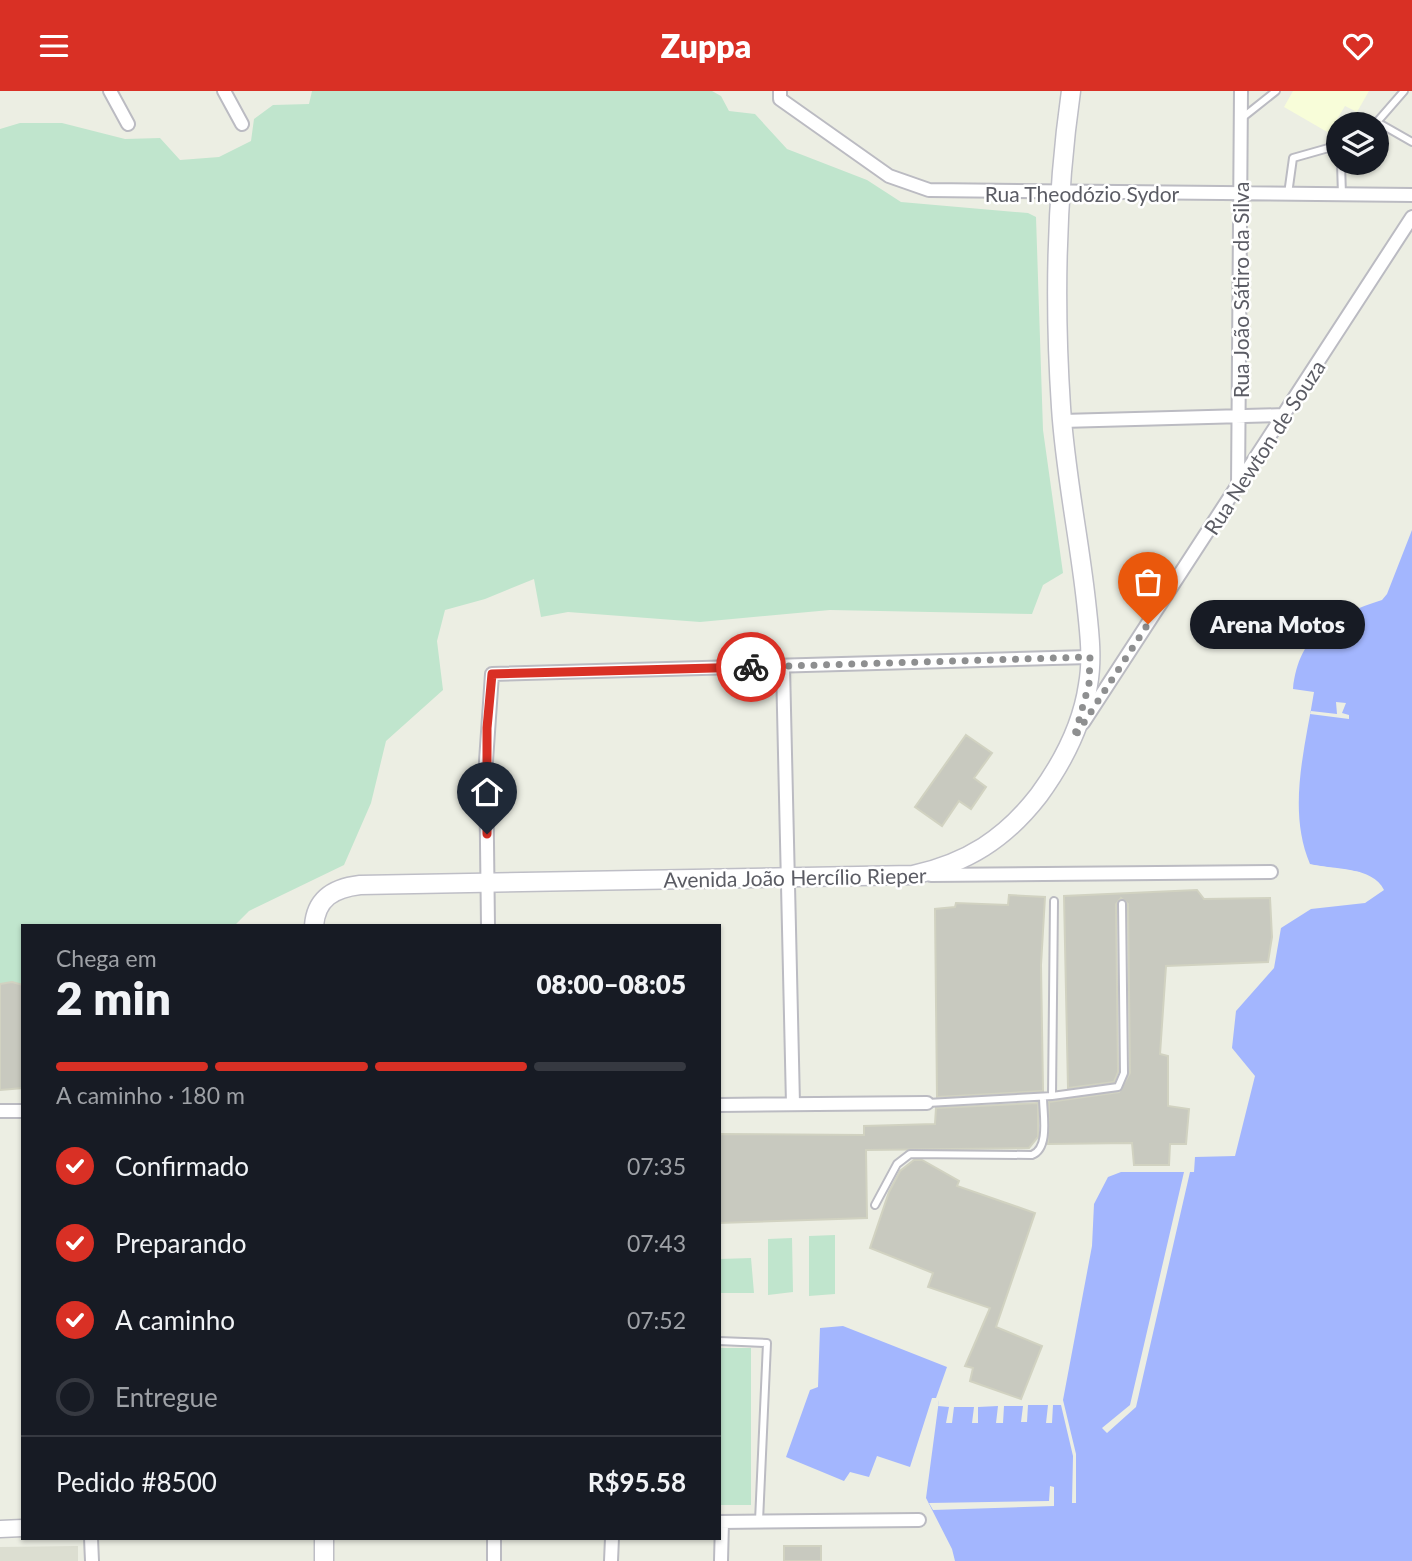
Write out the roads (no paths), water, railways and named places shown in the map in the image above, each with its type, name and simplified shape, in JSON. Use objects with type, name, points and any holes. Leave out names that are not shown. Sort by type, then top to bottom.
[{"type":"main road","points":[[1071,91],[1060,193],[1057,304],[1062,421],[1083,579],[1090,657],[1089,684],[1074,738]]},
{"type":"main road","name":"Rua Newton de Souza","points":[[913,875],[962,861],[1001,836],[1045,787],[1074,738]]},
{"type":"main road","name":"Avenida João Hercílio Rieper","points":[[315,924],[323,899],[343,887],[360,885],[913,875]]},
{"type":"main road","points":[[324,1540],[324,1561]]},
{"type":"street","points":[[110,91],[128,124]]},
{"type":"street","points":[[224,91],[242,124]]},
{"type":"street","name":"Rua João Sátiro da Silva","points":[[1238,488],[1241,91]]},
{"type":"street","name":"Rua Theodózio Sydor","points":[[780,95],[889,176],[914,187],[944,192],[1412,195]]},
{"type":"street","name":"Rua Newton de Souza","points":[[1074,738],[1412,217]]},
{"type":"street","points":[[1062,421],[1285,415]]},
{"type":"street","points":[[488,924],[487,728],[492,674],[1090,657]]},
{"type":"street","points":[[783,666],[793,1104]]},
{"type":"street","name":"Avenida João Hercílio Rieper","points":[[913,875],[1271,872]]},
{"type":"street","points":[[721,1105],[927,1103]]},
{"type":"street","points":[[0,1111],[21,1111]]},
{"type":"street","points":[[721,1522],[919,1520]]},
{"type":"street","points":[[0,1529],[21,1528]]},
{"type":"street","points":[[92,1540],[92,1561]]},
{"type":"street","points":[[494,1540],[494,1561]]},
{"type":"street","points":[[611,1561],[612,1540]]},
{"type":"street","points":[[720,1540],[721,1561]]},
{"type":"lane","points":[[1241,119],[1276,91]]},
{"type":"lane","points":[[1385,112],[1405,91],[1412,94]]},
{"type":"lane","points":[[1389,130],[1412,142]]},
{"type":"lane","points":[[1288,194],[1293,158],[1326,149]]},
{"type":"lane","points":[[1341,175],[1342,195]]},
{"type":"lane","points":[[1052,1095],[1054,901]]},
{"type":"lane","points":[[927,1103],[1043,1097],[1118,1087],[1124,1073],[1122,904]]},
{"type":"lane","points":[[875,1205],[897,1164],[910,1154],[1032,1155],[1038,1152],[1043,1146],[1043,1097]]},
{"type":"lane","points":[[721,1341],[768,1343],[759,1521]]},
{"type":"water","points":[[1412,530],[1412,1561],[955,1561],[952,1549],[926,1498],[939,1400],[1063,1400],[1092,1246],[1094,1204],[1108,1177],[1121,1172],[1194,1172],[1195,1157],[1235,1156],[1255,1076],[1232,1048],[1236,1011],[1274,968],[1281,928],[1311,909],[1365,903],[1384,890],[1379,882],[1362,873],[1310,864],[1303,843],[1299,801],[1314,692],[1293,689],[1303,654],[1321,629],[1348,613],[1382,600],[1387,594]]},
{"type":"water","points":[[843,1326],[947,1367],[936,1398],[932,1398],[910,1467],[877,1456],[869,1477],[850,1472],[844,1481],[786,1457],[810,1390],[818,1387],[820,1328]]},
{"type":"place","name":"Arena Motos","points":[[1148,624]]}]
